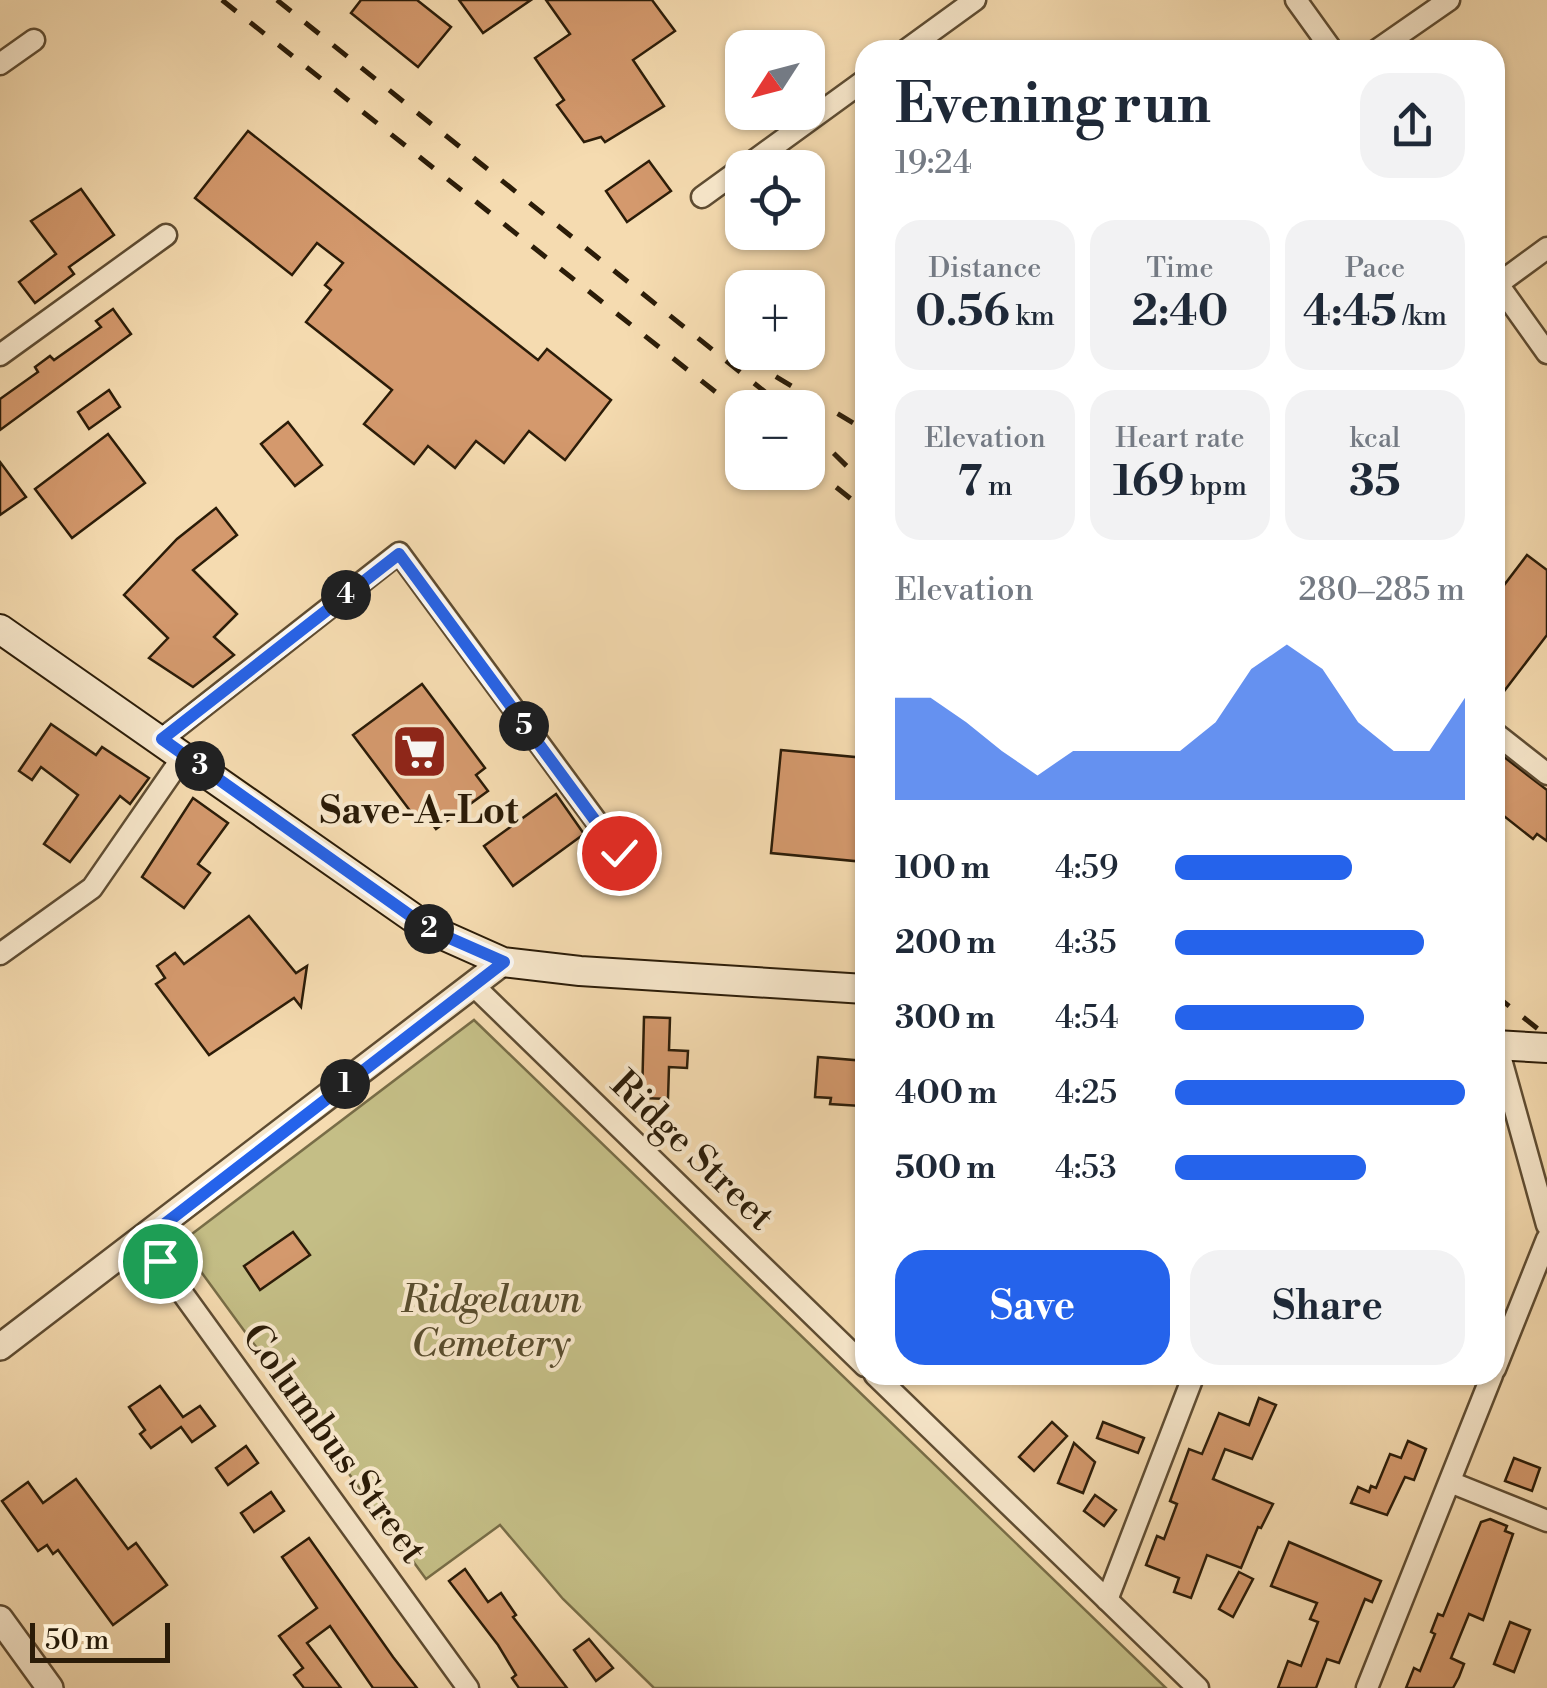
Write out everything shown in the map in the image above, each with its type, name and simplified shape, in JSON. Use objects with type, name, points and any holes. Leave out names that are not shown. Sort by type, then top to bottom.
[{"type":"main road","points":[[0,628],[429,929],[504,962],[580,972],[855,988]]},
{"type":"main road","points":[[1505,1046],[1547,1048]]},
{"type":"street","points":[[920,40],[975,0]]},
{"type":"street","points":[[1296,0],[1325,40]]},
{"type":"street","points":[[1391,40],[1449,0]]},
{"type":"street","points":[[0,64],[34,40]]},
{"type":"street","points":[[768,150],[855,87]]},
{"type":"street","points":[[702,198],[725,181]]},
{"type":"street","points":[[0,355],[166,235]]},
{"type":"street","points":[[1505,276],[1547,248]]},
{"type":"street","points":[[1505,295],[1547,353]]},
{"type":"street","points":[[0,954],[92,888],[173,747],[399,554],[624,859]]},
{"type":"street","points":[[1505,740],[1547,774]]},
{"type":"street","points":[[0,1347],[504,962]]},
{"type":"street","name":"Ridge Street","points":[[473,985],[855,1356]]},
{"type":"street","points":[[1505,1077],[1547,1225]]},
{"type":"street","points":[[1505,1344],[1547,1238]]},
{"type":"street","name":"Columbus Street","points":[[144,1240],[468,1688]]},
{"type":"street","points":[[885,1385],[1198,1688]]},
{"type":"street","points":[[1107,1600],[1190,1385]]},
{"type":"street","points":[[1367,1688],[1489,1385]]},
{"type":"street","points":[[1450,1482],[1547,1521]]},
{"type":"street","points":[[0,1618],[50,1688]]},
{"type":"green space","name":"Ridgelawn Cemetery","points":[[474,1020],[1166,1688],[654,1688],[563,1599],[500,1525],[426,1579],[180,1243]]},
{"type":"building","points":[[361,0],[417,0],[451,27],[418,67],[351,13]]},
{"type":"building","points":[[459,0],[531,0],[483,33]]},
{"type":"building","points":[[546,0],[652,0],[675,31],[633,60],[664,106],[605,142],[601,137],[584,142],[557,105],[564,100],[535,58],[570,34]]},
{"type":"building","points":[[248,131],[538,360],[547,349],[611,400],[565,460],[529,431],[504,463],[476,441],[455,468],[428,446],[414,464],[364,424],[392,390],[306,322],[331,290],[325,285],[343,263],[317,243],[292,275],[195,198]]},
{"type":"building","points":[[649,161],[671,191],[627,222],[606,191]]},
{"type":"building","points":[[81,189],[114,235],[69,267],[74,274],[35,303],[19,282],[56,254],[31,221]]},
{"type":"building","points":[[113,309],[131,334],[0,430],[0,399],[38,372],[35,367],[50,356],[54,360],[101,327],[96,321]]},
{"type":"building","points":[[109,390],[120,407],[89,429],[78,412]]},
{"type":"building","points":[[288,422],[322,465],[295,486],[261,444]]},
{"type":"building","points":[[108,434],[145,483],[72,538],[35,489]]},
{"type":"building","points":[[0,462],[26,497],[0,515]]},
{"type":"building","points":[[216,508],[237,535],[193,570],[237,614],[214,637],[234,655],[193,687],[149,658],[168,638],[124,595],[177,539]]},
{"type":"building","points":[[1527,555],[1547,570],[1547,635],[1505,690],[1505,584]]},
{"type":"building","name":"Save-A-Lot","points":[[422,684],[485,768],[476,775],[488,791],[436,829],[425,814],[417,820],[353,735]]},
{"type":"building","points":[[51,724],[96,755],[102,747],[149,778],[130,804],[120,796],[70,862],[44,844],[78,795],[41,767],[32,780],[19,771]]},
{"type":"building","points":[[781,750],[855,757],[855,861],[771,853]]},
{"type":"building","points":[[1505,758],[1547,790],[1547,841],[1537,834],[1533,839],[1505,817]]},
{"type":"building","points":[[556,794],[584,834],[513,886],[484,846]]},
{"type":"building","points":[[193,798],[228,823],[198,864],[210,873],[184,908],[142,877]]},
{"type":"building","points":[[249,916],[296,973],[307,966],[301,1007],[294,998],[209,1055],[156,984],[165,978],[157,966],[175,953],[184,964]]},
{"type":"building","points":[[644,1017],[670,1018],[669,1050],[688,1051],[687,1068],[669,1067],[668,1099],[642,1098]]},
{"type":"building","points":[[818,1057],[855,1060],[855,1106],[830,1104],[831,1098],[815,1097]]},
{"type":"building","points":[[293,1232],[310,1255],[260,1290],[244,1266]]},
{"type":"building","points":[[160,1386],[183,1417],[200,1406],[215,1426],[192,1442],[181,1427],[151,1448],[140,1434],[145,1430],[129,1407]]},
{"type":"building","points":[[1259,1398],[1276,1405],[1252,1459],[1225,1449],[1213,1479],[1273,1504],[1261,1528],[1258,1527],[1241,1568],[1207,1555],[1191,1598],[1174,1592],[1179,1578],[1146,1565],[1157,1536],[1164,1539],[1177,1504],[1170,1501],[1189,1449],[1202,1454],[1219,1413],[1249,1425]]},
{"type":"building","points":[[1052,1422],[1067,1436],[1034,1471],[1019,1457]]},
{"type":"building","points":[[1103,1422],[1144,1438],[1138,1453],[1097,1438]]},
{"type":"building","points":[[1408,1441],[1426,1449],[1414,1480],[1405,1477],[1387,1515],[1351,1503],[1358,1487],[1369,1492],[1371,1486],[1376,1488],[1390,1454],[1401,1458]]},
{"type":"building","points":[[1074,1443],[1095,1462],[1083,1493],[1058,1483]]},
{"type":"building","points":[[246,1446],[258,1463],[228,1485],[216,1468]]},
{"type":"building","points":[[1514,1458],[1540,1468],[1532,1491],[1505,1481]]},
{"type":"building","points":[[76,1479],[128,1549],[136,1543],[167,1585],[113,1625],[58,1550],[53,1554],[47,1545],[38,1551],[2,1501],[28,1482],[43,1503]]},
{"type":"building","points":[[271,1492],[284,1511],[254,1532],[241,1513]]},
{"type":"building","points":[[1095,1495],[1116,1510],[1104,1526],[1084,1511]]},
{"type":"building","points":[[1490,1519],[1507,1526],[1505,1531],[1513,1534],[1483,1620],[1469,1614],[1451,1658],[1464,1664],[1459,1677],[1453,1688],[1406,1688],[1414,1668],[1420,1671],[1435,1634],[1431,1632],[1438,1614],[1443,1616],[1481,1522]]},
{"type":"building","points":[[309,1538],[417,1688],[373,1688],[330,1626],[307,1643],[341,1688],[304,1688],[294,1675],[303,1668],[279,1636],[317,1608],[282,1557]]},
{"type":"building","points":[[1289,1542],[1381,1581],[1372,1602],[1365,1599],[1339,1663],[1327,1659],[1316,1688],[1278,1688],[1288,1661],[1301,1666],[1318,1622],[1310,1619],[1317,1603],[1271,1586]]},
{"type":"building","points":[[465,1569],[488,1602],[501,1593],[516,1615],[513,1617],[567,1688],[519,1688],[512,1678],[516,1675],[498,1645],[449,1581]]},
{"type":"building","points":[[1239,1572],[1253,1579],[1233,1617],[1219,1609]]},
{"type":"building","points":[[1510,1622],[1530,1630],[1514,1672],[1494,1664]]},
{"type":"building","points":[[589,1639],[613,1668],[596,1681],[574,1650]]},
{"type":"railway","points":[[222,0],[725,399]]},
{"type":"railway","points":[[277,0],[763,390]]},
{"type":"railway","points":[[765,370],[855,424]]},
{"type":"railway","points":[[825,445],[855,474]]},
{"type":"railway","points":[[825,478],[855,502]]},
{"type":"railway","points":[[1505,1003],[1547,1036]]},
{"type":"place","name":"Save-A-Lot","points":[[419,752]]},
{"type":"route","points":[[160,1261],[144,1240],[504,962],[429,929],[162,739],[399,554],[619,853]]}]
